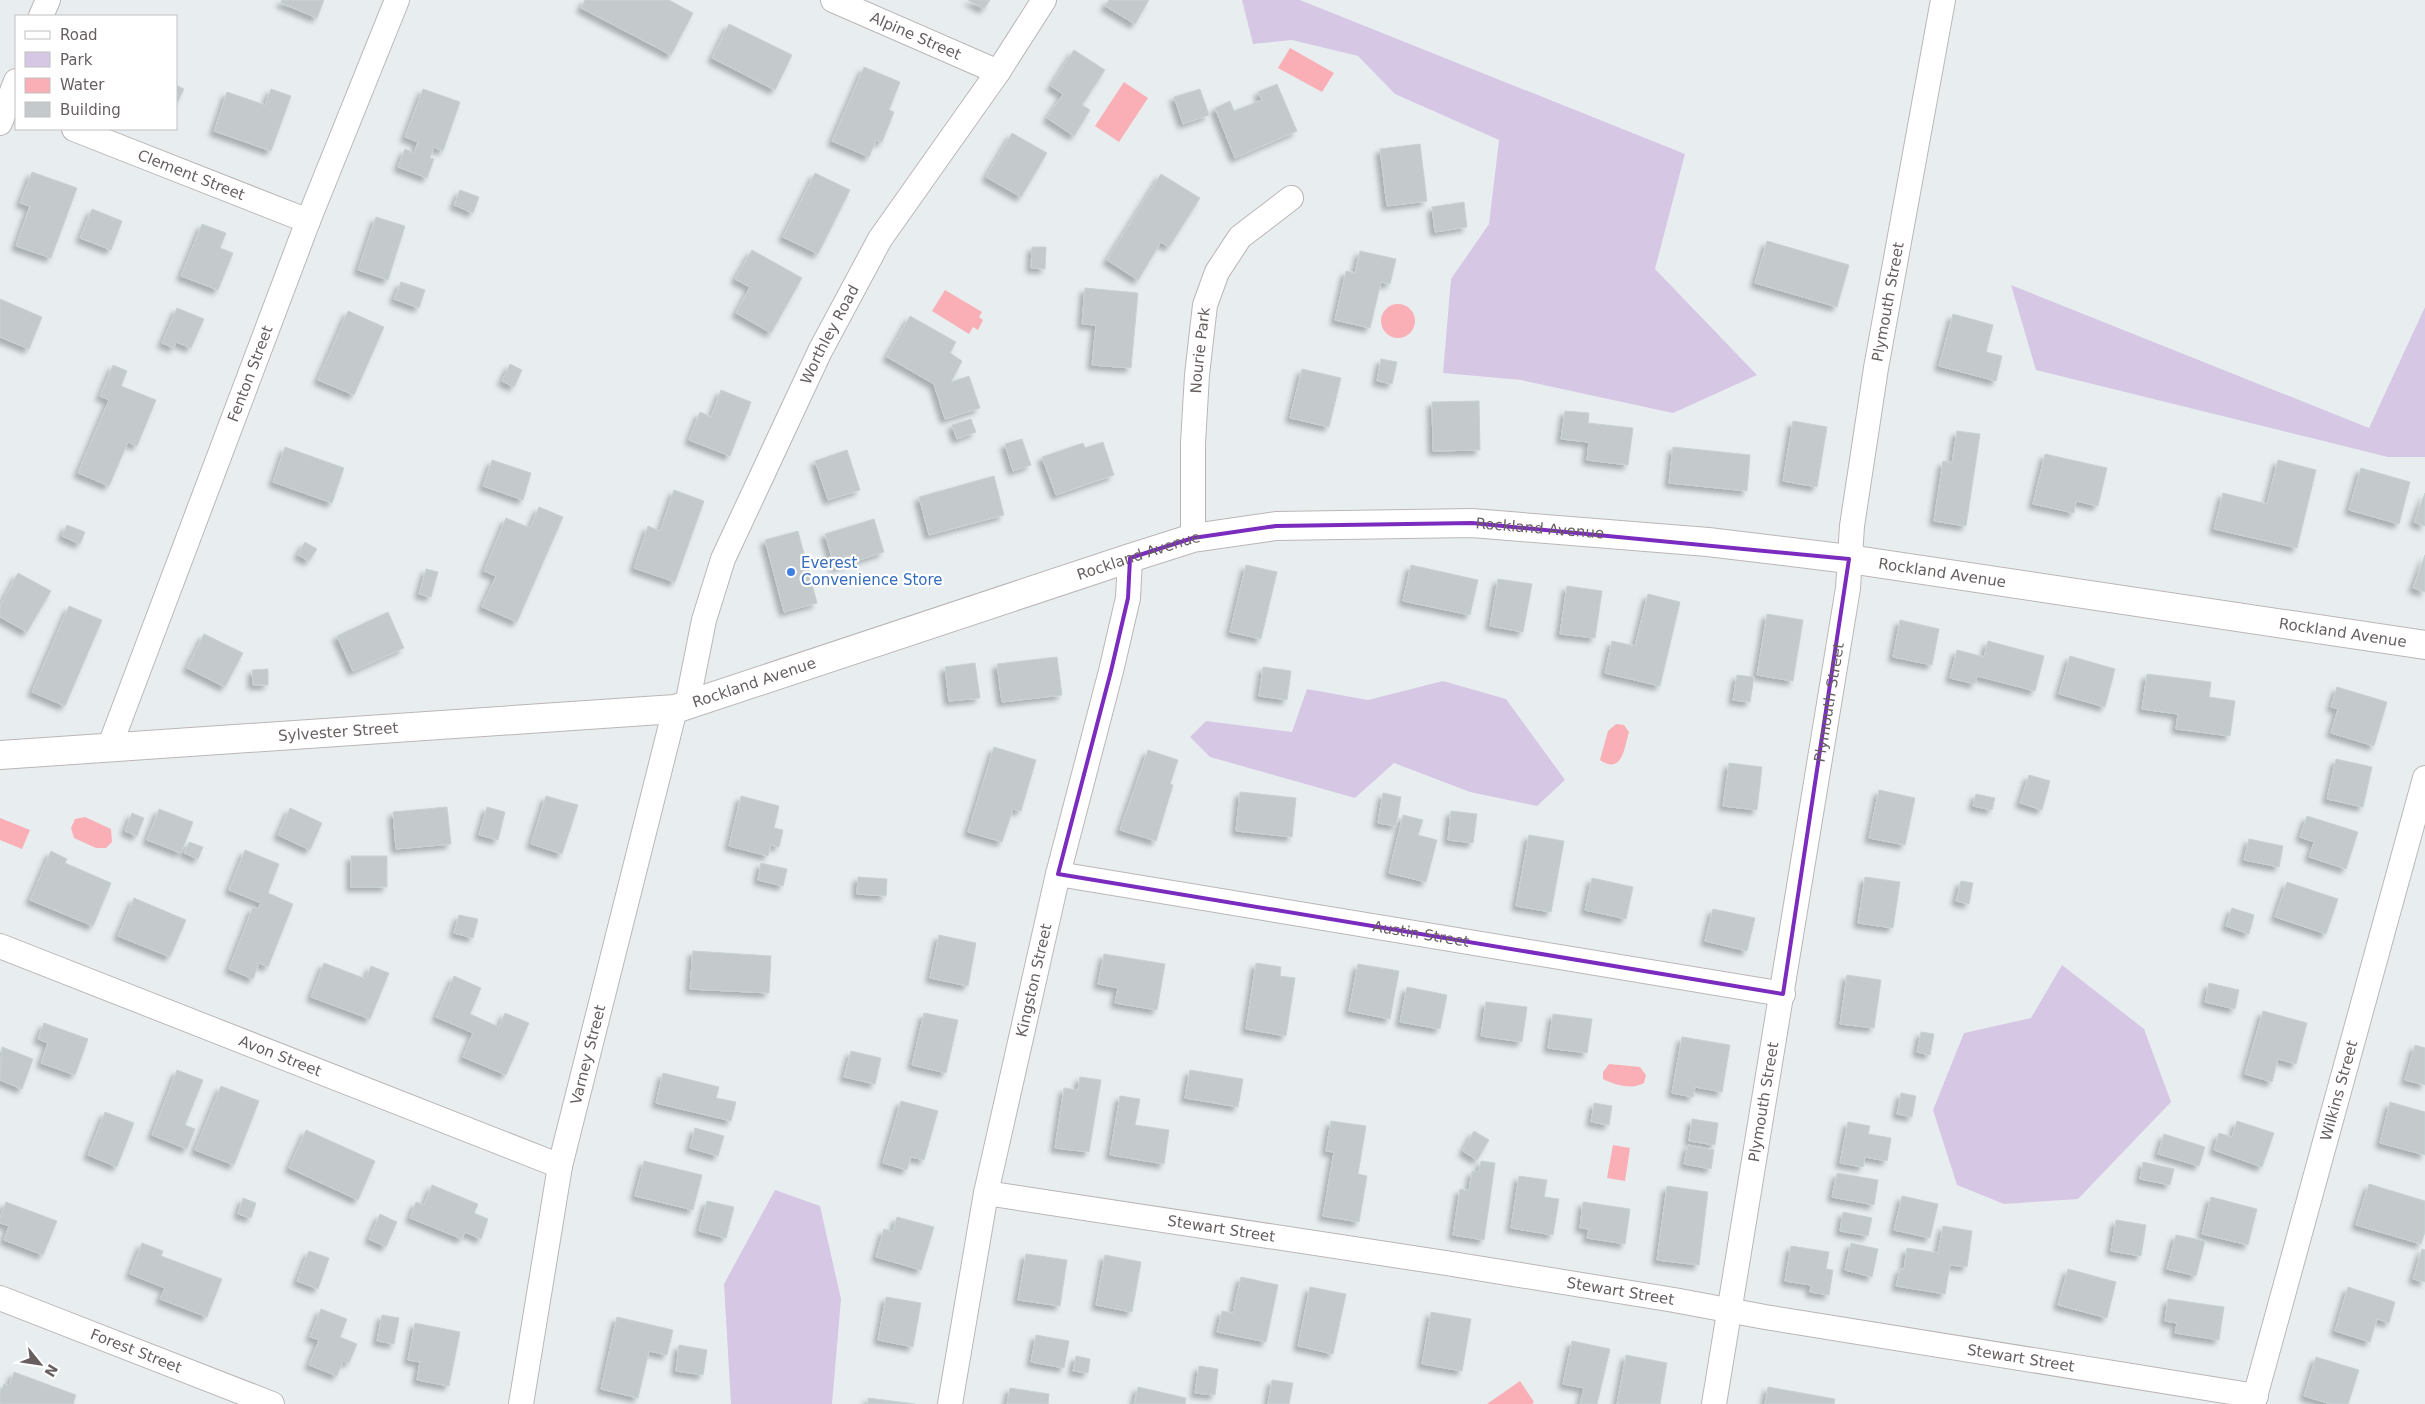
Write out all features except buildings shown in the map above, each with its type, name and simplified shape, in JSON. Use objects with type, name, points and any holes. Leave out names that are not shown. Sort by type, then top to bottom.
[{"type":"street","points":[[41,15],[48,0]]},
{"type":"street","name":"Fenton Street","points":[[109,748],[308,221],[397,0]]},
{"type":"street","name":"Alpine Street","points":[[833,0],[998,72]]},
{"type":"street","name":"Worthley Road","points":[[681,707],[704,620],[723,559],[820,351],[880,239],[998,72],[1044,0]]},
{"type":"street","name":"Plymouth Street","points":[[1714,1404],[1848,588],[1849,559],[1876,368],[1943,0]]},
{"type":"street","name":"Clement Street","points":[[77,130],[308,221]]},
{"type":"street","name":"Nourie Park","points":[[1193,538],[1193,443],[1197,376],[1205,305],[1217,272],[1240,237],[1291,198]]},
{"type":"street","name":"Rockland Avenue","points":[[681,707],[1193,538],[1276,526],[1472,523],[1708,542],[1849,559],[2425,645]]},
{"type":"street","name":"Kingston Street","points":[[950,1404],[986,1193],[1058,874],[1114,662],[1128,598],[1130,558]]},
{"type":"street","name":"Sylvester Street","points":[[0,755],[681,707]]},
{"type":"street","name":"Varney Street","points":[[521,1404],[560,1166],[681,707]]},
{"type":"street","name":"Wilkins Street","points":[[2255,1400],[2425,778]]},
{"type":"street","name":"Austin Street","points":[[1058,874],[1782,994]]},
{"type":"street","name":"Avon Street","points":[[0,946],[560,1166]]},
{"type":"street","name":"Stewart Street","points":[[986,1193],[1446,1263],[2255,1400]]},
{"type":"street","name":"Forest Street","points":[[0,1298],[257,1401]]},
{"type":"highlighted area","points":[[1472,523],[1849,559],[1783,994],[1058,874],[1128,598],[1130,558],[1193,538],[1276,526]]},
{"type":"green space","points":[[1242,0],[1300,0],[1685,154],[1655,269],[1757,375],[1673,413],[1521,380],[1443,373],[1451,279],[1489,224],[1499,140],[1395,94],[1358,56],[1292,40],[1253,44]]},
{"type":"green space","points":[[2011,285],[2369,428],[2425,307],[2425,457],[2388,457],[2036,370]]},
{"type":"green space","points":[[1443,681],[1506,699],[1565,780],[1537,806],[1470,792],[1394,763],[1355,798],[1210,757],[1190,737],[1206,721],[1292,732],[1307,689],[1368,700]]},
{"type":"green space","points":[[2062,965],[2144,1029],[2171,1102],[2078,1199],[2004,1204],[1957,1185],[1933,1110],[1964,1033],[2031,1018]]},
{"type":"green space","points":[[775,1190],[820,1206],[841,1299],[832,1404],[731,1404],[724,1284]]},
{"type":"water","points":[[1290,48],[1334,73],[1322,92],[1278,68]]},
{"type":"water","points":[[1124,82],[1148,98],[1119,142],[1095,126]]},
{"type":"water","points":[[945,290],[982,312],[979,317],[983,320],[978,330],[973,327],[969,334],[932,311]]},
{"type":"water","points":[[1398,304],[1410,309],[1415,321],[1410,333],[1398,338],[1386,333],[1381,321],[1386,309]]},
{"type":"water","points":[[1616,724],[1624,725],[1629,732],[1621,758],[1618,762],[1607,764],[1600,760],[1608,731]]},
{"type":"water","points":[[85,817],[111,829],[112,842],[106,848],[96,848],[74,838],[71,828],[75,819]]},
{"type":"water","points":[[0,818],[30,830],[22,849],[0,840]]},
{"type":"water","points":[[1609,1064],[1640,1067],[1646,1075],[1644,1083],[1634,1086],[1623,1086],[1603,1079],[1603,1072]]},
{"type":"water","points":[[1613,1145],[1630,1148],[1625,1181],[1607,1178]]},
{"type":"water","points":[[1520,1381],[1534,1402],[1532,1404],[1487,1404]]},
{"type":"place","name":"Everest Convenience Store","points":[[791,572]]}]
